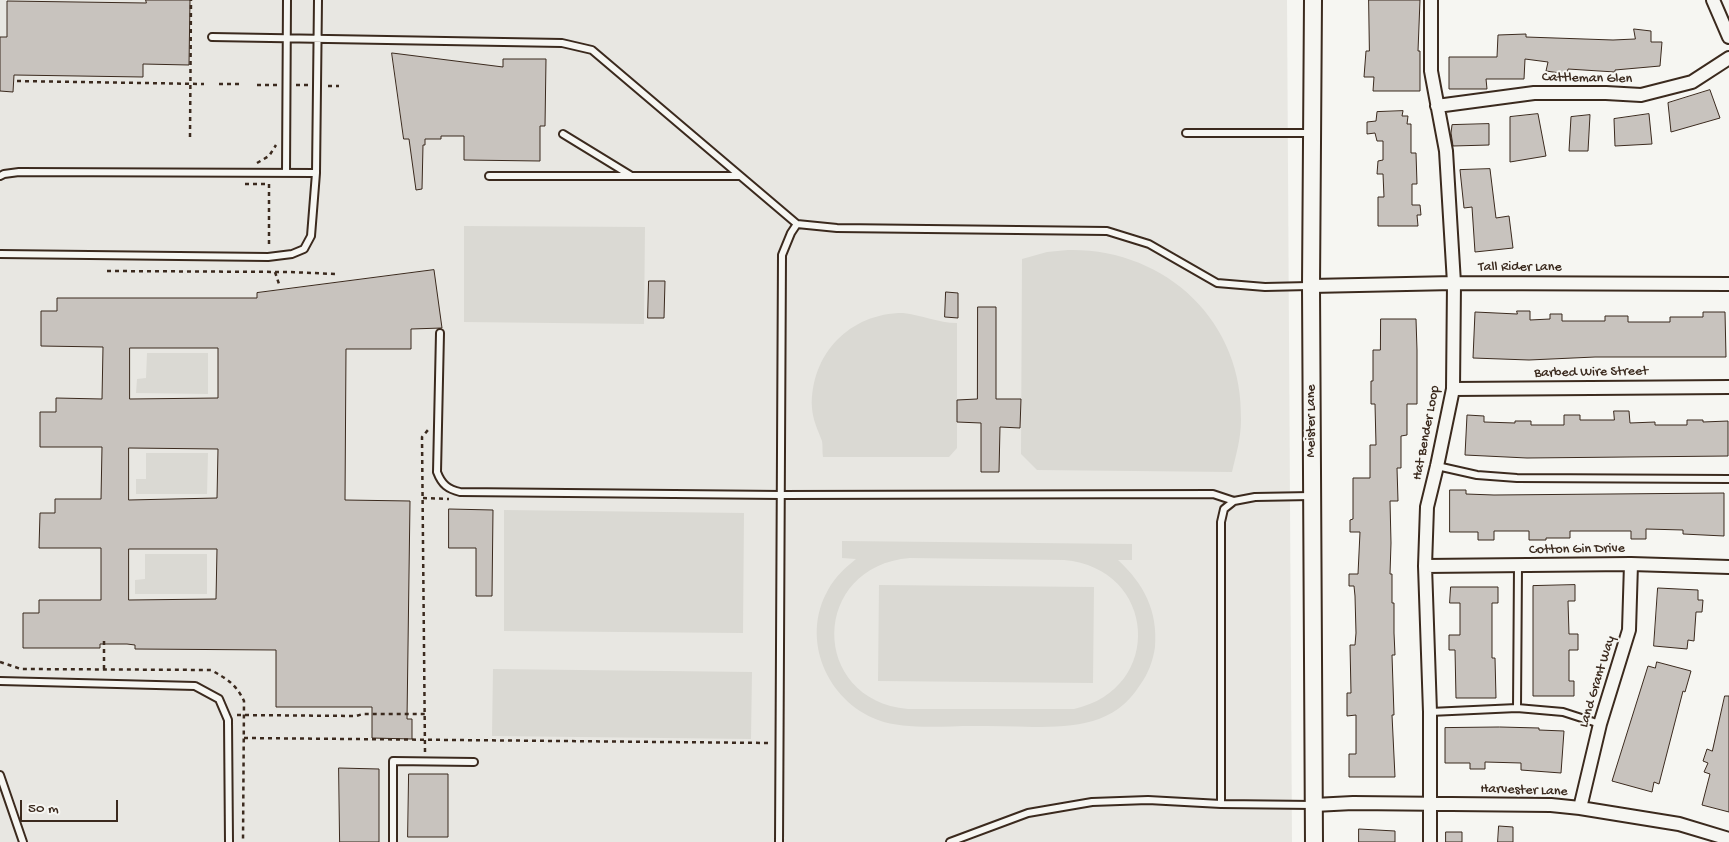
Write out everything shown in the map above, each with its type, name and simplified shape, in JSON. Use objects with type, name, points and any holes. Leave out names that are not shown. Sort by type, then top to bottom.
[{"type":"street","name":"Meister Lane","points":[[1313,0],[1310,286],[1314,842]]},
{"type":"street","name":"Hat Bender Loop","points":[[1430,842],[1430,712],[1424,566],[1426,507],[1453,390],[1454,283],[1446,151],[1431,71],[1431,0]]},
{"type":"street","points":[[1713,0],[1729,37]]},
{"type":"street","name":"Cattleman Glen","points":[[1437,106],[1534,93],[1606,92],[1641,95],[1692,82],[1729,58]]},
{"type":"street","name":"Tall Rider Lane","points":[[1310,286],[1454,283],[1729,284]]},
{"type":"street","name":"Barbed Wire Street","points":[[1453,390],[1729,387]]},
{"type":"street","name":"Cotton Gin Drive","points":[[1424,566],[1631,564],[1729,567]]},
{"type":"street","name":"Land Grant Way","points":[[1580,808],[1600,724],[1629,630],[1631,564]]},
{"type":"street","name":"Harvester Lane","points":[[1314,805],[1430,803],[1551,805],[1679,824],[1729,839]]},
{"type":"lane","points":[[286,173],[287,0]]},
{"type":"lane","points":[[0,254],[268,257],[292,254],[304,249],[311,236],[316,173],[318,0]]},
{"type":"lane","points":[[212,37],[562,42],[592,50],[797,224],[837,228],[1107,231],[1149,244],[1217,283],[1265,287],[1310,286]]},
{"type":"lane","points":[[1186,134],[1312,133]]},
{"type":"lane","points":[[563,134],[631,176]]},
{"type":"lane","points":[[1,175],[19,172],[316,173]]},
{"type":"lane","points":[[489,176],[740,176]]},
{"type":"lane","points":[[779,842],[782,255],[797,224]]},
{"type":"lane","points":[[440,333],[438,472],[441,481],[446,487],[460,492],[781,495],[1213,494],[1234,501]]},
{"type":"lane","points":[[1437,466],[1477,475],[1517,478],[1729,479]]},
{"type":"lane","points":[[1221,804],[1221,522],[1224,509],[1234,501],[1255,497],[1312,496]]},
{"type":"lane","points":[[1517,708],[1518,566]]},
{"type":"lane","points":[[0,681],[195,686],[218,699],[228,720],[229,842]]},
{"type":"lane","points":[[1430,712],[1517,708],[1564,712],[1600,724]]},
{"type":"lane","points":[[393,842],[393,761],[474,762]]},
{"type":"lane","points":[[0,775],[23,842]]},
{"type":"lane","points":[[950,842],[1028,813],[1092,802],[1148,800],[1221,804],[1314,805]]},
{"type":"path","points":[[190,137],[190,9],[192,0]]},
{"type":"path","points":[[17,81],[204,84]]},
{"type":"path","points":[[220,84],[242,84]]},
{"type":"path","points":[[257,85],[279,85],[277,90]]},
{"type":"path","points":[[294,85],[310,85]]},
{"type":"path","points":[[328,86],[338,86]]},
{"type":"path","points":[[252,164],[268,156],[277,140]]},
{"type":"path","points":[[245,184],[269,184],[269,247]]},
{"type":"path","points":[[107,271],[335,274]]},
{"type":"path","points":[[275,272],[279,284]]},
{"type":"path","points":[[425,761],[422,437],[438,421]]},
{"type":"path","points":[[423,498],[453,499]]},
{"type":"path","points":[[104,640],[104,670]]},
{"type":"path","points":[[226,715],[356,716],[363,714],[425,714]]},
{"type":"path","points":[[243,842],[244,715]]},
{"type":"path","points":[[244,738],[780,743]]},
{"type":"shaded area","points":[[0,0],[1287,0],[1292,842],[0,842]]},
{"type":"shaded area","points":[[464,226],[645,227],[644,324],[464,322]]},
{"type":"shaded area","points":[[1068,250],[1103,253],[1136,262],[1166,277],[1192,297],[1213,322],[1229,351],[1238,384],[1241,427],[1232,472],[1037,470],[1021,454],[1022,259],[1047,252]]},
{"type":"shaded area","points":[[903,313],[943,322],[957,323],[957,448],[949,457],[823,457],[822,441],[812,408],[813,388],[818,370],[826,354],[837,340],[850,329],[866,320],[884,315]]},
{"type":"shaded area","points":[[147,353],[208,353],[208,394],[136,393],[137,379],[146,378]]},
{"type":"shaded area","points":[[146,453],[208,453],[207,494],[136,494],[136,479],[146,479]]},
{"type":"shaded area","points":[[504,510],[744,513],[743,633],[504,631]]},
{"type":"shaded area","points":[[842,541],[1132,544],[1132,560],[1118,560],[1142,589],[1151,610],[1154,622],[1155,647],[1151,662],[1140,685],[1119,708],[1106,716],[1079,724],[1049,727],[925,727],[900,725],[878,720],[860,711],[845,699],[832,683],[823,666],[818,648],[817,628],[820,609],[828,590],[840,573],[856,559],[842,558]],"holes":[[[910,558],[1064,560],[1095,568],[1118,584],[1132,605],[1138,630],[1135,655],[1124,678],[1104,697],[1074,709],[908,709],[876,700],[852,683],[839,659],[834,633],[839,607],[854,584],[877,566]]]},
{"type":"shaded area","points":[[145,554],[207,554],[207,594],[135,594],[135,580],[145,579]]},
{"type":"shaded area","points":[[879,585],[1094,587],[1093,683],[878,681]]},
{"type":"shaded area","points":[[493,669],[752,672],[751,739],[492,736]]},
{"type":"building","points":[[146,0],[190,0],[189,65],[143,64],[143,77],[14,75],[13,92],[0,91],[0,37],[7,37],[7,1],[146,3]]},
{"type":"building","points":[[1369,0],[1420,0],[1418,51],[1420,51],[1420,91],[1373,91],[1374,77],[1364,77],[1366,51],[1369,51]]},
{"type":"building","points":[[1634,29],[1651,31],[1651,42],[1662,42],[1660,66],[1615,70],[1615,72],[1568,69],[1567,74],[1546,71],[1548,62],[1525,59],[1524,79],[1486,79],[1487,89],[1449,89],[1449,57],[1497,57],[1498,35],[1526,34],[1526,37],[1613,40],[1635,39]]},
{"type":"building","points":[[392,53],[503,67],[503,59],[546,59],[545,126],[540,126],[540,161],[464,160],[464,136],[441,136],[441,139],[425,139],[425,145],[423,145],[422,189],[416,190],[409,139],[404,139]]},
{"type":"building","points":[[1710,90],[1720,118],[1671,132],[1668,103]]},
{"type":"building","points":[[1403,111],[1402,116],[1408,116],[1407,124],[1411,124],[1411,153],[1416,153],[1417,184],[1412,184],[1412,205],[1420,205],[1421,215],[1417,215],[1418,226],[1378,226],[1378,197],[1384,197],[1383,174],[1377,174],[1378,161],[1383,160],[1383,141],[1377,141],[1375,133],[1367,134],[1367,122],[1376,121],[1377,112]]},
{"type":"building","points":[[1538,114],[1546,156],[1510,162],[1510,117]]},
{"type":"building","points":[[1649,114],[1652,144],[1615,146],[1614,119]]},
{"type":"building","points":[[1590,115],[1588,151],[1569,151],[1571,117]]},
{"type":"building","points":[[1489,124],[1489,145],[1453,146],[1452,125]]},
{"type":"building","points":[[1490,169],[1496,218],[1509,216],[1513,248],[1475,252],[1472,207],[1464,208],[1460,170]]},
{"type":"building","points":[[434,270],[442,328],[411,329],[411,349],[346,349],[345,500],[410,501],[407,719],[412,719],[412,739],[372,738],[372,707],[276,707],[276,650],[135,649],[135,645],[127,644],[100,644],[100,648],[23,648],[23,613],[39,613],[39,600],[101,600],[101,548],[39,548],[40,513],[55,513],[55,499],[101,499],[102,447],[40,447],[40,412],[56,412],[56,398],[102,399],[103,347],[41,346],[41,311],[57,311],[57,298],[257,298],[257,293]],"holes":[[[130,348],[218,348],[218,398],[130,399]],[[129,448],[218,449],[217,498],[129,500]],[[129,549],[217,549],[216,599],[129,600]]]},
{"type":"building","points":[[649,281],[665,281],[664,318],[648,318]]},
{"type":"building","points":[[946,292],[958,293],[958,318],[945,317]]},
{"type":"building","points":[[978,307],[996,307],[996,399],[1021,399],[1020,428],[1000,427],[999,472],[981,472],[981,423],[957,422],[957,400],[977,399]]},
{"type":"building","points":[[1517,311],[1530,311],[1530,320],[1550,319],[1550,314],[1562,314],[1562,321],[1605,321],[1605,316],[1628,316],[1628,322],[1670,322],[1670,317],[1703,317],[1703,312],[1725,312],[1726,357],[1595,357],[1529,360],[1473,358],[1475,312],[1517,314]]},
{"type":"building","points":[[1381,319],[1416,319],[1417,350],[1417,404],[1407,404],[1407,435],[1401,436],[1401,468],[1397,468],[1398,501],[1390,501],[1390,574],[1392,574],[1392,603],[1394,603],[1395,655],[1392,655],[1394,715],[1392,715],[1395,777],[1349,777],[1349,754],[1356,754],[1356,715],[1347,716],[1347,693],[1351,693],[1350,645],[1355,645],[1356,633],[1354,586],[1349,586],[1349,574],[1358,574],[1360,532],[1350,532],[1350,520],[1353,519],[1353,478],[1370,478],[1370,445],[1376,445],[1375,404],[1371,404],[1371,381],[1373,381],[1373,350],[1380,350]]},
{"type":"building","points":[[1614,411],[1629,411],[1630,423],[1655,422],[1655,425],[1687,425],[1687,420],[1703,420],[1703,422],[1728,421],[1728,456],[1527,458],[1465,455],[1467,415],[1484,416],[1484,422],[1515,423],[1515,421],[1531,421],[1531,425],[1564,425],[1564,415],[1580,415],[1580,420],[1614,420]]},
{"type":"building","points":[[1450,490],[1466,490],[1466,494],[1494,495],[1724,493],[1724,536],[1683,534],[1683,530],[1646,529],[1646,539],[1631,539],[1631,531],[1570,531],[1570,538],[1529,540],[1529,531],[1494,531],[1494,540],[1478,540],[1478,532],[1450,532]]},
{"type":"building","points":[[449,509],[493,510],[492,596],[476,596],[476,548],[449,548]]},
{"type":"building","points":[[1575,585],[1575,601],[1568,601],[1569,634],[1578,634],[1578,650],[1569,650],[1569,681],[1574,681],[1574,696],[1533,696],[1533,586]]},
{"type":"building","points":[[1451,587],[1498,587],[1498,603],[1492,603],[1492,658],[1495,658],[1496,698],[1456,698],[1455,650],[1449,650],[1449,635],[1460,635],[1460,603],[1450,603]]},
{"type":"building","points":[[1658,588],[1698,590],[1698,600],[1703,600],[1702,612],[1696,612],[1694,641],[1688,640],[1687,649],[1654,646]]},
{"type":"building","points":[[1657,662],[1691,671],[1685,692],[1683,691],[1659,784],[1654,782],[1652,792],[1612,781],[1648,666],[1655,668]]},
{"type":"building","points":[[1725,696],[1729,696],[1729,812],[1702,805],[1710,774],[1704,772],[1708,763],[1703,761],[1707,749],[1712,751]]},
{"type":"building","points":[[1500,727],[1564,731],[1561,773],[1521,770],[1521,763],[1485,762],[1485,769],[1470,769],[1470,763],[1445,763],[1445,728]]},
{"type":"building","points":[[339,768],[379,769],[379,842],[340,842]]},
{"type":"building","points":[[409,774],[448,774],[448,837],[408,837]]},
{"type":"building","points":[[1499,826],[1513,827],[1513,842],[1498,842]]},
{"type":"building","points":[[1359,829],[1395,831],[1395,842],[1359,842]]},
{"type":"building","points":[[1446,832],[1462,832],[1462,842],[1446,842]]}]
